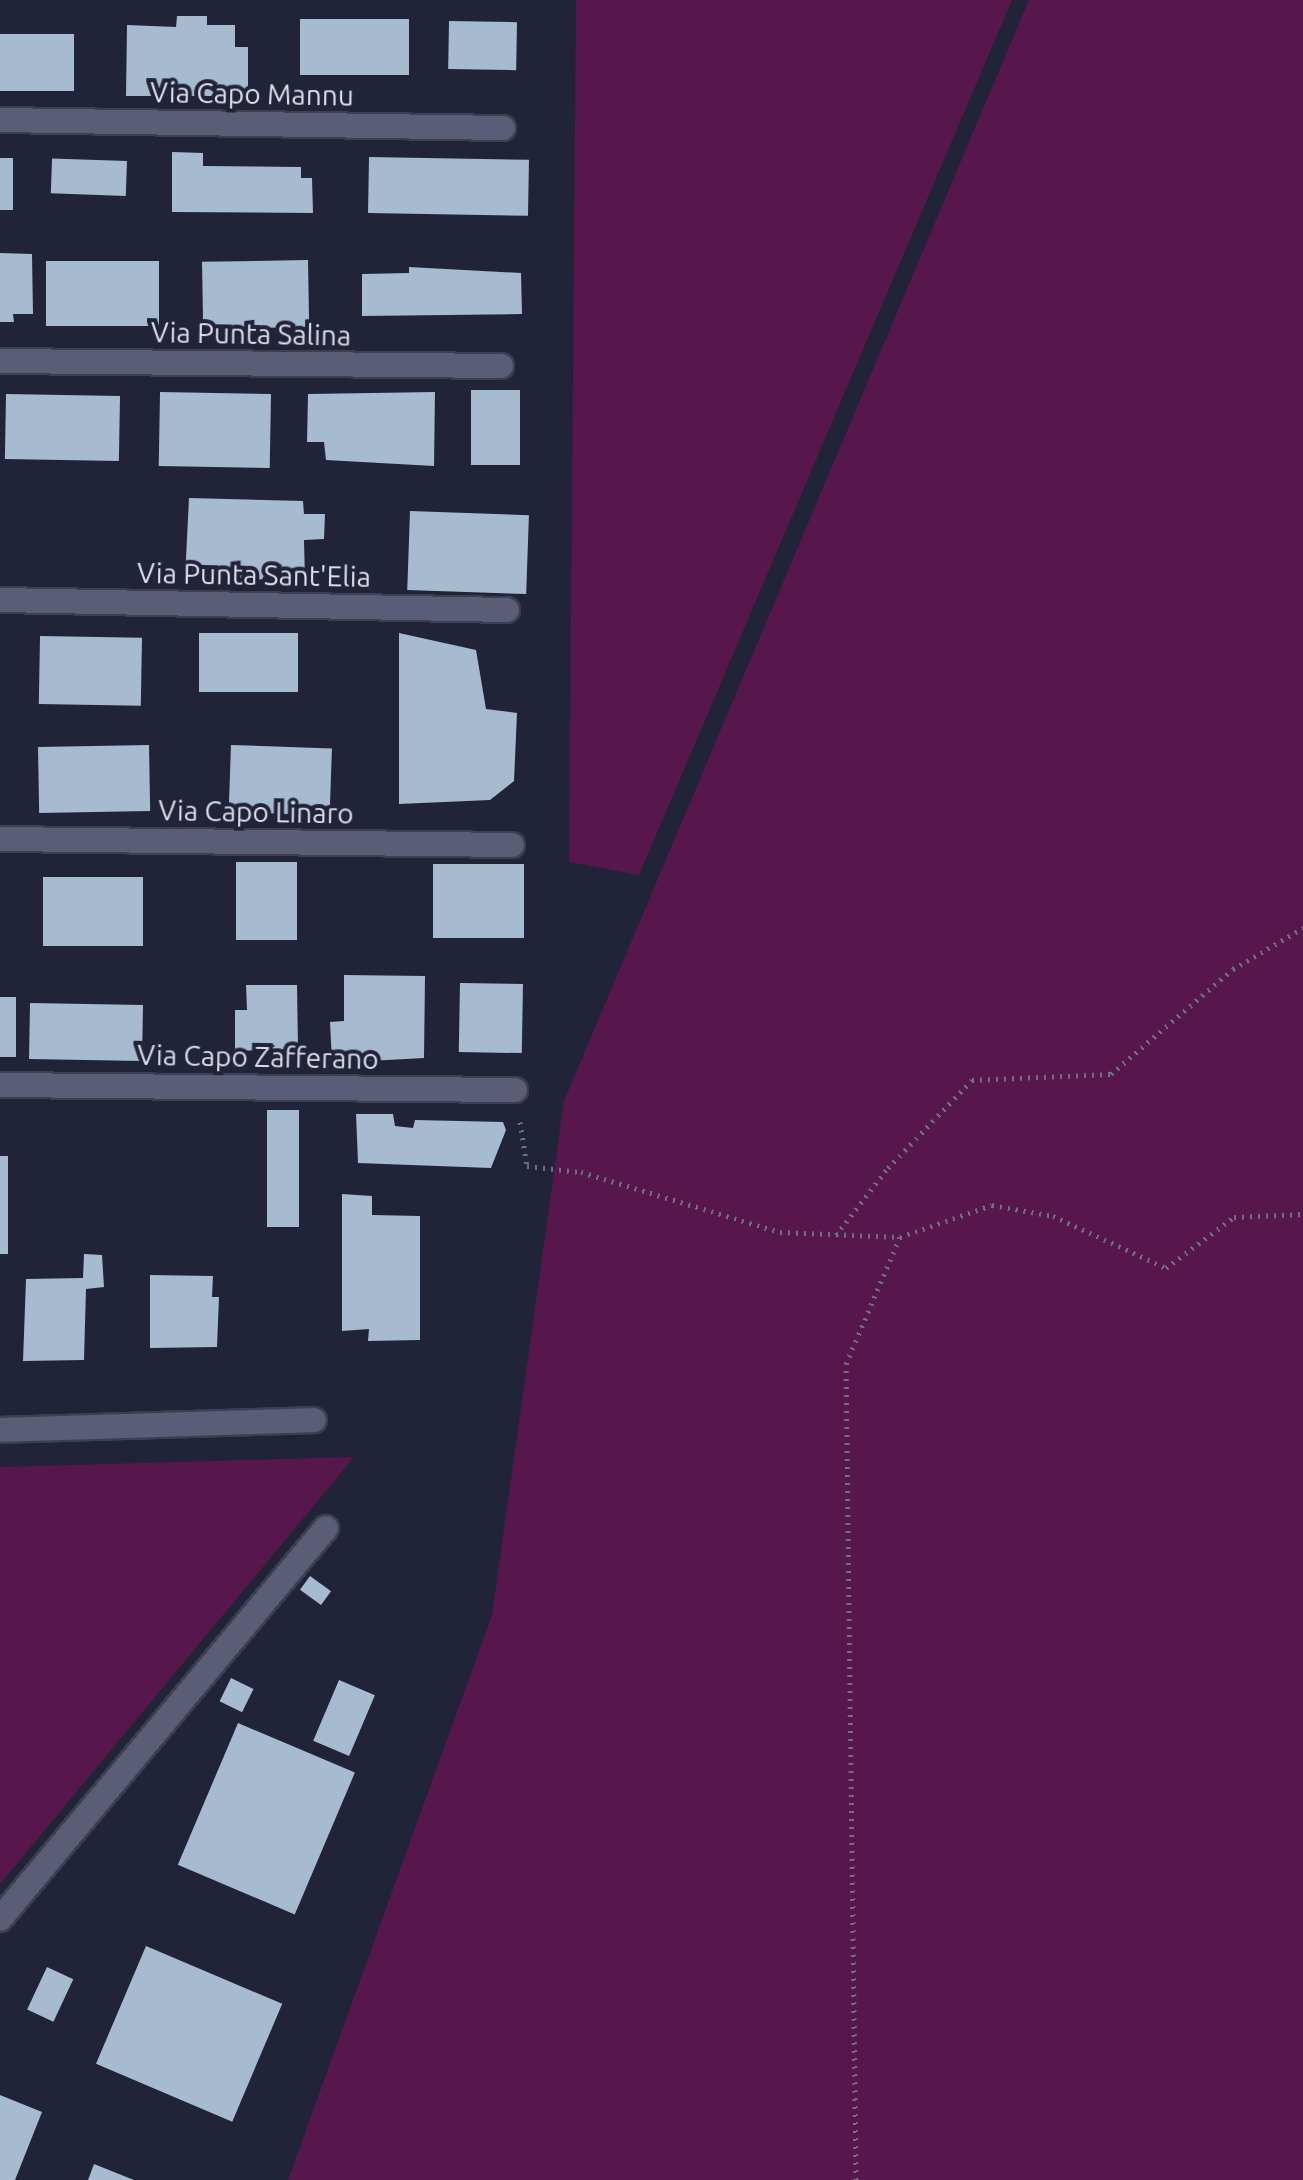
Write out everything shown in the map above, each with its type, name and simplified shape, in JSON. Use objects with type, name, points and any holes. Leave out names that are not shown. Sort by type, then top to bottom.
[{"type":"street","name":"Via Capo Mannu","points":[[0,120],[503,128]]},
{"type":"street","name":"Via Punta Salina","points":[[0,361],[501,366]]},
{"type":"street","name":"Via Punta Sant'Elia","points":[[0,600],[507,610]]},
{"type":"street","name":"Via Capo Linaro","points":[[0,839],[512,845]]},
{"type":"street","name":"Via Capo Zafferano","points":[[0,1085],[515,1090]]},
{"type":"street","points":[[0,1430],[314,1420]]},
{"type":"street","points":[[0,1919],[326,1528]]},
{"type":"path","points":[[836,1235],[888,1168],[972,1080],[1111,1074],[1233,969],[1303,928]]},
{"type":"path","points":[[515,1090],[527,1166],[581,1172],[780,1232],[900,1237],[992,1205],[1053,1216],[1166,1268],[1234,1217],[1303,1214]]},
{"type":"path","points":[[856,2180],[846,1364],[900,1237]]},
{"type":"shaded area","points":[[576,0],[1012,0],[639,875],[569,862]]},
{"type":"shaded area","points":[[1029,0],[1303,0],[1303,2180],[288,2180],[492,1615],[564,1101]]},
{"type":"shaded area","points":[[354,1457],[0,1884],[0,1467]]},
{"type":"building","points":[[177,16],[207,16],[207,25],[235,25],[235,47],[248,47],[248,96],[126,96],[127,25],[176,27]]},
{"type":"building","points":[[300,19],[409,19],[409,75],[300,75]]},
{"type":"building","points":[[449,21],[517,22],[516,70],[448,69]]},
{"type":"building","points":[[0,34],[74,34],[74,91],[0,91]]},
{"type":"building","points":[[172,152],[203,153],[203,166],[301,167],[301,178],[312,178],[313,213],[172,212]]},
{"type":"building","points":[[369,157],[529,160],[528,216],[368,213]]},
{"type":"building","points":[[0,158],[13,158],[13,210],[0,210]]},
{"type":"building","points":[[52,158],[127,161],[126,196],[51,193]]},
{"type":"building","points":[[0,253],[32,254],[33,314],[13,314],[14,322],[0,322]]},
{"type":"building","points":[[308,260],[309,327],[203,329],[202,262]]},
{"type":"building","points":[[46,261],[159,261],[159,326],[46,326]]},
{"type":"building","points":[[409,267],[521,273],[522,314],[362,316],[362,274],[409,273]]},
{"type":"building","points":[[471,390],[520,390],[520,465],[471,465]]},
{"type":"building","points":[[160,392],[271,394],[270,468],[159,466]]},
{"type":"building","points":[[435,392],[434,466],[326,460],[324,442],[307,442],[308,394]]},
{"type":"building","points":[[6,394],[120,396],[119,461],[5,459]]},
{"type":"building","points":[[189,498],[303,501],[304,514],[325,514],[324,539],[304,540],[305,580],[185,578]]},
{"type":"building","points":[[410,511],[529,515],[526,594],[407,590]]},
{"type":"building","points":[[199,633],[298,633],[298,692],[199,692]]},
{"type":"building","points":[[399,633],[476,650],[486,709],[517,713],[514,781],[490,800],[399,804]]},
{"type":"building","points":[[40,636],[142,638],[141,706],[39,704]]},
{"type":"building","points":[[149,745],[150,811],[39,813],[38,747]]},
{"type":"building","points":[[231,745],[332,749],[330,815],[229,812]]},
{"type":"building","points":[[236,862],[297,862],[297,940],[236,940]]},
{"type":"building","points":[[433,864],[524,864],[524,938],[433,938]]},
{"type":"building","points":[[43,877],[143,877],[143,946],[43,946]]},
{"type":"building","points":[[344,975],[425,976],[424,1058],[332,1063],[330,1022],[344,1021]]},
{"type":"building","points":[[460,983],[523,984],[522,1053],[459,1052]]},
{"type":"building","points":[[246,985],[297,985],[298,1049],[235,1051],[235,1010],[247,1010]]},
{"type":"building","points":[[0,997],[16,997],[16,1057],[0,1057]]},
{"type":"building","points":[[30,1003],[143,1005],[142,1061],[29,1059]]},
{"type":"building","points":[[267,1110],[299,1110],[299,1227],[267,1227]]},
{"type":"building","points":[[356,1114],[393,1114],[395,1126],[413,1128],[415,1120],[503,1122],[506,1130],[491,1168],[358,1163]]},
{"type":"building","points":[[0,1156],[8,1156],[8,1254],[0,1254]]},
{"type":"building","points":[[342,1194],[372,1196],[372,1215],[420,1216],[420,1340],[368,1341],[369,1329],[342,1331]]},
{"type":"building","points":[[84,1254],[102,1255],[104,1287],[86,1289],[84,1360],[23,1361],[26,1279],[83,1278]]},
{"type":"building","points":[[150,1275],[213,1276],[212,1297],[219,1297],[217,1347],[150,1348]]},
{"type":"building","points":[[310,1576],[331,1591],[321,1605],[300,1590]]},
{"type":"building","points":[[231,1678],[253,1689],[242,1712],[220,1701]]},
{"type":"building","points":[[339,1680],[375,1695],[349,1756],[313,1741]]},
{"type":"building","points":[[238,1723],[355,1773],[295,1914],[178,1865]]},
{"type":"building","points":[[146,1946],[282,2004],[232,2122],[96,2064]]},
{"type":"building","points":[[47,1967],[73,1979],[53,2022],[27,2010]]},
{"type":"building","points":[[0,2095],[42,2112],[15,2180],[0,2180]]},
{"type":"building","points":[[94,2164],[134,2180],[88,2180]]}]
